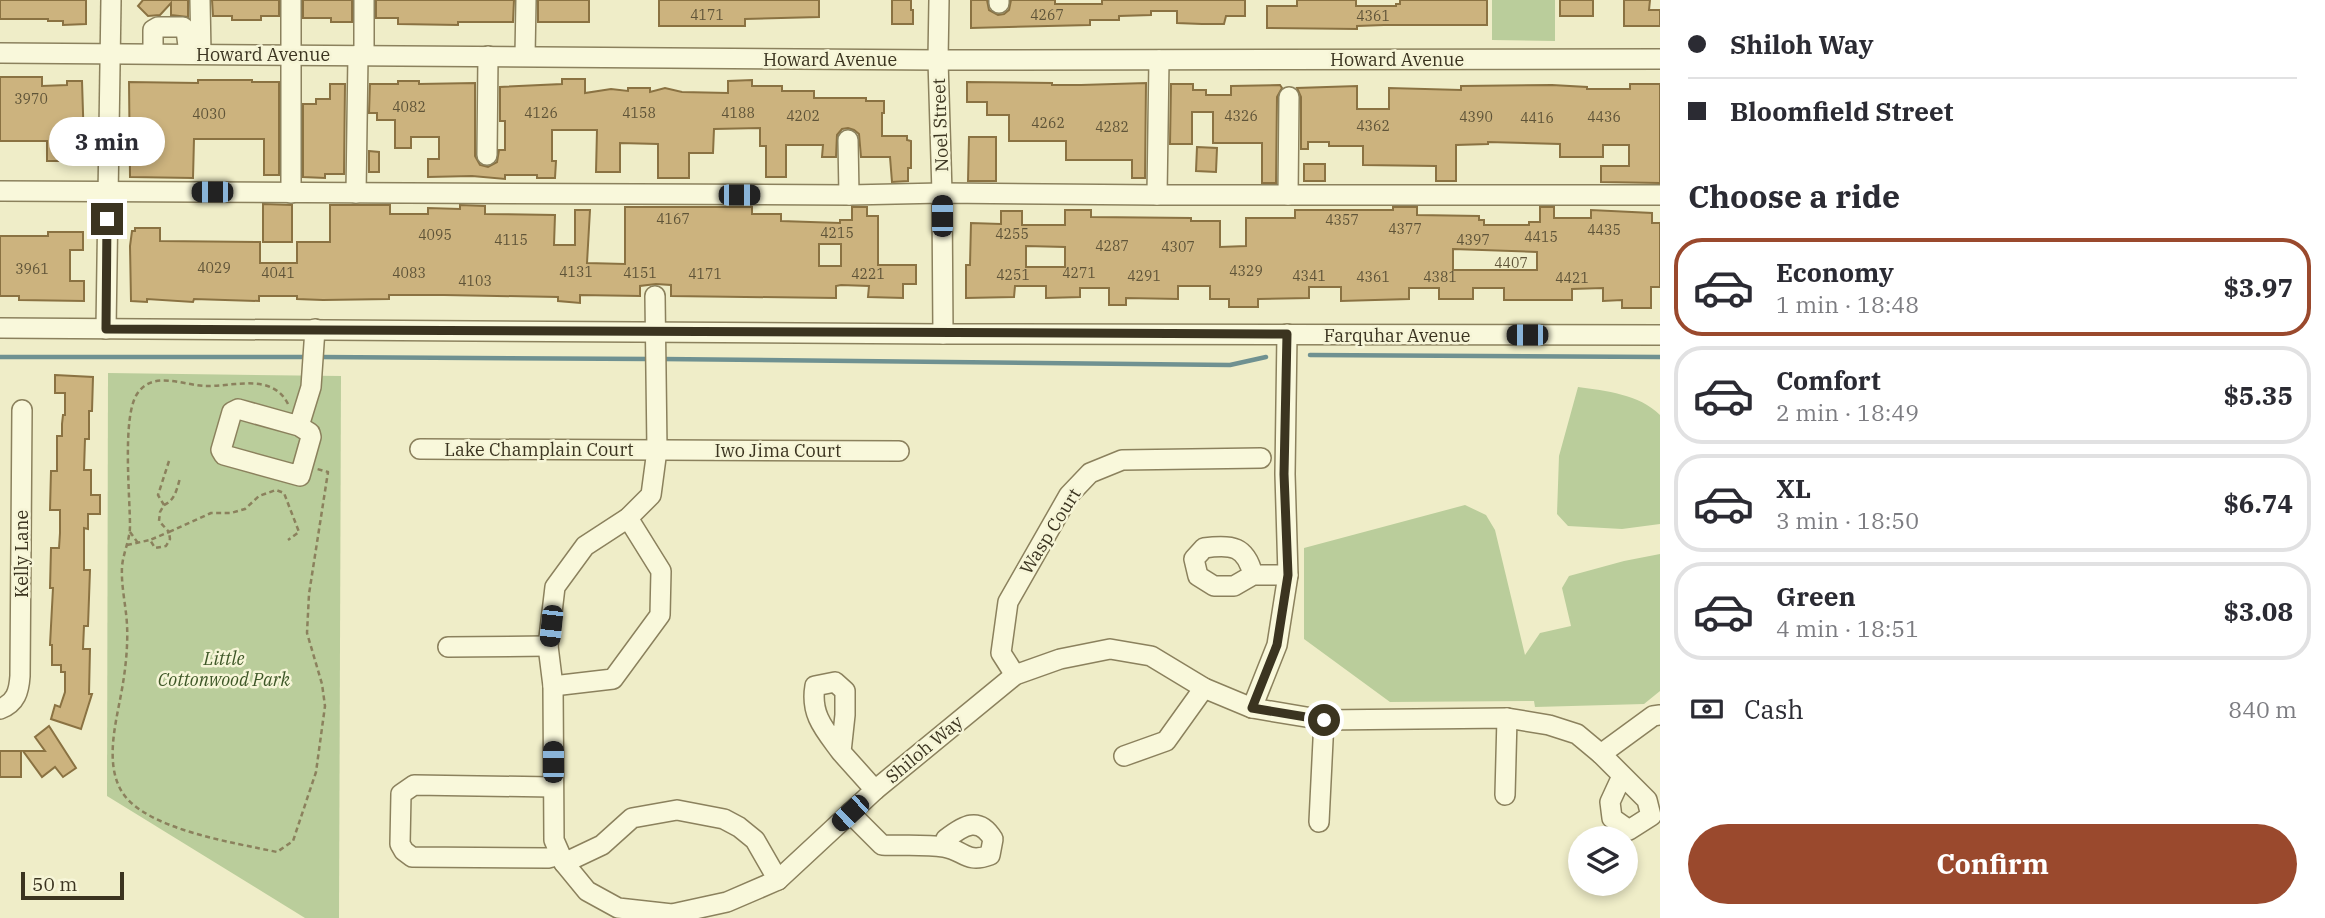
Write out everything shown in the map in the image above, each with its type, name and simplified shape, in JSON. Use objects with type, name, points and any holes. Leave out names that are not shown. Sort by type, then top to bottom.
[{"type":"street","points":[[106,329],[111,0]]},
{"type":"street","points":[[195,54],[201,0]]},
{"type":"street","points":[[291,0],[291,192]]},
{"type":"street","points":[[356,193],[365,0]]},
{"type":"street","points":[[525,57],[526,0]]},
{"type":"street","name":"Noel Street","points":[[939,0],[943,334]]},
{"type":"street","points":[[153,53],[153,30],[158,27],[183,27],[195,54]]},
{"type":"street","name":"Howard Avenue","points":[[0,53],[938,60],[1660,59]]},
{"type":"street","points":[[487,155],[488,56]]},
{"type":"street","points":[[1157,195],[1159,60]]},
{"type":"street","points":[[1288,195],[1289,97]]},
{"type":"street","points":[[848,140],[849,195]]},
{"type":"street","points":[[0,191],[1660,195]]},
{"type":"street","name":"Shiloh Way","points":[[655,296],[657,450],[651,495],[628,518],[585,546],[555,587],[548,646],[553,686],[554,840],[562,859],[587,891],[618,908],[672,914],[727,902],[778,880],[875,790],[1015,675],[1060,659],[1110,649],[1151,656],[1204,688],[1252,708],[1324,720],[1507,718],[1549,725],[1577,734],[1622,776]]},
{"type":"street","name":"Farquhar Avenue","points":[[0,328],[1660,335]]},
{"type":"street","points":[[295,419],[312,387],[315,329]]},
{"type":"street","points":[[1252,708],[1277,645],[1288,575],[1284,474],[1287,334]]},
{"type":"street","points":[[238,409],[295,419],[311,437],[300,476],[224,455],[221,450],[232,412],[238,409]]},
{"type":"street","name":"Kelly Lane","points":[[14,704],[20,676],[22,410]]},
{"type":"street","name":"Lake Champlain Court","points":[[420,449],[657,450]]},
{"type":"street","name":"Iwo Jima Court","points":[[657,450],[899,451]]},
{"type":"street","name":"Wasp Court","points":[[1015,675],[1001,653],[1008,602],[1069,495],[1090,473],[1122,460],[1261,458]]},
{"type":"street","points":[[553,686],[613,679],[660,615],[661,571],[628,518]]},
{"type":"street","points":[[1253,575],[1288,575]]},
{"type":"street","points":[[448,647],[548,646]]},
{"type":"street","points":[[1124,756],[1166,741],[1204,688]]},
{"type":"street","points":[[1601,754],[1654,716],[1660,715]]},
{"type":"street","points":[[1505,795],[1507,718]]},
{"type":"street","points":[[1319,822],[1324,720]]},
{"type":"street","points":[[841,752],[875,790]]},
{"type":"street","points":[[553,787],[414,785],[401,793],[400,844],[412,857],[562,859],[602,845],[632,818],[677,810],[724,819],[739,827],[755,840],[778,880]]},
{"type":"street","points":[[850,813],[882,845],[947,847]]},
{"type":"path","points":[[295,419],[286,400],[270,387],[255,382],[206,386],[167,380],[151,382],[137,393],[131,408],[129,428],[130,532],[122,565],[122,597],[127,624],[124,676],[113,749],[116,779],[123,794],[159,822],[211,838],[277,852],[293,841],[316,772],[324,706],[322,684],[307,633],[309,594],[328,471],[303,467]]},
{"type":"path","points":[[164,505],[158,495],[169,461]]},
{"type":"path","points":[[150,540],[155,548],[166,546],[170,539],[169,532],[159,521],[160,512],[164,505],[170,502],[180,478]]},
{"type":"path","points":[[127,545],[150,540],[211,513],[231,513],[245,509],[259,496],[276,490],[284,493],[299,532],[288,540]]},
{"type":"path","points":[[130,532],[138,543]]},
{"type":"green space","points":[[1492,0],[1555,0],[1555,41],[1492,40]]},
{"type":"green space","name":"Little Cottonwood Park","points":[[108,373],[341,376],[339,918],[305,918],[107,796]]},
{"type":"green space","points":[[1578,387],[1632,398],[1660,415],[1660,524],[1622,529],[1568,526],[1557,514],[1559,456]]},
{"type":"green space","points":[[1465,505],[1486,515],[1495,530],[1525,655],[1540,633],[1571,626],[1562,588],[1569,576],[1660,554],[1660,691],[1644,704],[1535,707],[1534,701],[1390,702],[1304,639],[1304,548]]},
{"type":"building","points":[[0,0],[86,0],[86,24],[63,25],[63,21],[48,19],[0,19]]},
{"type":"building","points":[[143,0],[188,0],[188,17],[171,15],[171,3],[160,15],[148,16],[138,6]]},
{"type":"building","points":[[212,0],[279,0],[279,16],[261,16],[261,20],[232,20],[232,16],[213,16]]},
{"type":"building","points":[[303,0],[352,0],[352,22],[331,22],[331,18],[303,18]]},
{"type":"building","points":[[376,0],[514,0],[513,22],[398,24],[398,18],[376,18]]},
{"type":"building","points":[[538,0],[589,0],[589,22],[538,22]]},
{"type":"building","points":[[659,0],[819,0],[819,17],[745,19],[745,26],[659,26]]},
{"type":"building","points":[[892,0],[911,0],[913,24],[892,24]]},
{"type":"building","points":[[971,0],[987,0],[989,10],[998,15],[1009,10],[1011,0],[1102,4],[1102,0],[1245,0],[1245,16],[1226,16],[1224,24],[1177,23],[1177,11],[1151,11],[1151,15],[1119,16],[1119,20],[1090,20],[1090,25],[971,28]]},
{"type":"building","points":[[1297,0],[1356,0],[1356,6],[1396,6],[1400,4],[1400,0],[1487,0],[1487,25],[1384,25],[1357,26],[1357,29],[1267,28],[1267,6],[1297,6]]},
{"type":"building","points":[[1560,0],[1593,0],[1593,16],[1560,16]]},
{"type":"building","points":[[1624,0],[1650,0],[1649,10],[1660,10],[1660,26],[1624,26]]},
{"type":"building","points":[[0,77],[42,77],[42,86],[67,85],[67,81],[82,81],[84,144],[64,144],[64,161],[47,161],[47,141],[0,141]]},
{"type":"building","points":[[562,79],[585,79],[585,93],[611,89],[628,91],[628,88],[650,88],[650,92],[665,88],[682,92],[728,93],[728,81],[752,80],[752,86],[782,86],[782,91],[814,91],[814,98],[866,98],[866,101],[884,101],[882,136],[907,136],[907,140],[911,141],[908,181],[892,182],[890,157],[861,157],[859,134],[848,128],[842,129],[837,135],[836,157],[822,157],[823,145],[786,145],[786,177],[766,177],[766,146],[760,146],[760,128],[714,129],[713,153],[689,153],[689,178],[658,178],[658,144],[620,143],[620,172],[596,172],[597,130],[552,130],[555,178],[537,178],[537,175],[505,175],[505,179],[472,176],[428,177],[428,159],[439,159],[439,137],[411,137],[411,148],[395,148],[395,120],[377,120],[377,113],[369,113],[370,84],[398,84],[398,81],[419,81],[419,84],[475,83],[475,156],[480,165],[488,167],[497,162],[499,150],[505,150],[505,121],[500,121],[500,87],[562,84]]},
{"type":"building","points":[[198,80],[279,82],[279,175],[264,175],[264,139],[194,139],[193,178],[130,177],[129,82],[198,83]]},
{"type":"building","points":[[967,82],[1052,85],[1146,83],[1145,178],[1132,178],[1132,160],[1066,160],[1066,141],[1009,141],[1009,115],[987,115],[987,102],[967,102]]},
{"type":"building","points":[[330,84],[345,84],[344,174],[325,174],[325,178],[303,177],[303,104],[316,104],[316,99],[330,99]]},
{"type":"building","points":[[1171,84],[1193,84],[1193,90],[1206,90],[1206,95],[1231,95],[1231,86],[1280,85],[1282,88],[1277,97],[1276,183],[1262,183],[1262,143],[1213,143],[1213,112],[1192,112],[1192,144],[1170,144]]},
{"type":"building","points":[[1630,84],[1660,84],[1660,183],[1601,182],[1601,166],[1629,166],[1629,145],[1603,145],[1603,157],[1560,157],[1560,144],[1488,142],[1456,145],[1456,181],[1436,181],[1436,166],[1363,165],[1363,146],[1329,146],[1329,142],[1308,142],[1308,149],[1301,149],[1301,97],[1297,88],[1357,86],[1357,109],[1389,109],[1389,88],[1461,90],[1461,86],[1552,85],[1587,89],[1630,89]]},
{"type":"building","points":[[969,137],[996,137],[996,181],[968,181]]},
{"type":"building","points":[[1197,147],[1217,148],[1216,172],[1196,171]]},
{"type":"building","points":[[369,151],[379,152],[379,172],[369,172]]},
{"type":"building","points":[[1304,164],[1325,164],[1325,181],[1304,181]]},
{"type":"building","points":[[263,204],[292,205],[292,242],[263,242]]},
{"type":"building","points":[[330,205],[390,205],[390,214],[428,214],[428,208],[460,209],[460,205],[485,206],[485,214],[555,215],[554,245],[575,245],[575,210],[590,210],[587,263],[625,264],[625,207],[752,207],[752,214],[781,214],[781,221],[840,223],[840,220],[852,220],[852,207],[867,207],[867,216],[878,216],[878,265],[916,265],[916,284],[903,284],[903,298],[868,297],[869,286],[841,285],[836,286],[836,298],[671,296],[671,285],[656,284],[640,286],[640,296],[580,295],[580,303],[558,301],[558,297],[444,295],[389,295],[389,299],[323,300],[297,299],[297,296],[259,296],[259,301],[131,301],[130,246],[135,228],[160,228],[160,241],[260,242],[260,263],[297,263],[297,242],[330,242]],"holes":[[[819,244],[841,244],[841,266],[819,266]]]},
{"type":"building","points":[[1393,207],[1417,207],[1417,215],[1479,216],[1479,220],[1484,220],[1484,225],[1529,225],[1529,222],[1540,222],[1540,207],[1554,207],[1554,218],[1591,218],[1591,210],[1652,213],[1652,223],[1660,223],[1660,287],[1651,287],[1651,308],[1622,308],[1622,300],[1603,301],[1603,288],[1572,289],[1572,300],[1504,300],[1504,288],[1473,288],[1473,299],[1439,299],[1439,288],[1409,288],[1409,299],[1341,301],[1341,287],[1309,287],[1309,298],[1258,299],[1258,307],[1229,307],[1229,299],[1210,299],[1210,286],[1178,286],[1178,299],[1126,298],[1126,305],[1109,305],[1109,288],[1080,288],[1080,297],[1046,298],[1046,286],[1015,286],[1014,297],[966,298],[966,265],[970,265],[971,223],[1001,224],[1001,211],[1022,211],[1022,225],[1065,225],[1065,210],[1091,210],[1091,217],[1220,221],[1220,247],[1246,246],[1246,218],[1295,218],[1295,210],[1393,210]],"holes":[[[1026,246],[1065,247],[1065,267],[1026,267]],[[1453,249],[1537,252],[1537,270],[1453,270]]]},
{"type":"building","points":[[48,232],[83,232],[83,250],[70,250],[70,281],[84,281],[84,301],[19,300],[19,296],[0,296],[0,236],[48,236]]},
{"type":"building","points":[[55,375],[93,377],[92,411],[89,411],[89,439],[85,439],[84,470],[91,470],[91,495],[100,495],[100,514],[88,514],[88,529],[84,528],[84,570],[90,570],[88,626],[84,626],[83,649],[90,649],[89,694],[92,694],[81,729],[51,719],[55,705],[60,707],[65,692],[65,672],[61,672],[61,665],[52,665],[50,645],[53,588],[50,588],[51,548],[59,548],[60,533],[60,510],[50,510],[51,471],[57,471],[57,436],[62,436],[65,415],[65,393],[55,393]]},
{"type":"building","points":[[49,726],[76,768],[63,777],[55,767],[42,777],[23,751],[45,751],[35,737]]},
{"type":"building","points":[[0,751],[21,751],[21,777],[0,777]]},
{"type":"waterway","points":[[1310,355],[1660,357]]},
{"type":"waterway","points":[[0,357],[307,357]]},
{"type":"waterway","points":[[319,357],[650,359]]},
{"type":"waterway","points":[[662,359],[1230,365],[1266,357]]},
{"type":"route","points":[[107,219],[106,329],[1287,334],[1284,474],[1288,575],[1277,645],[1252,708],[1324,720]]}]
